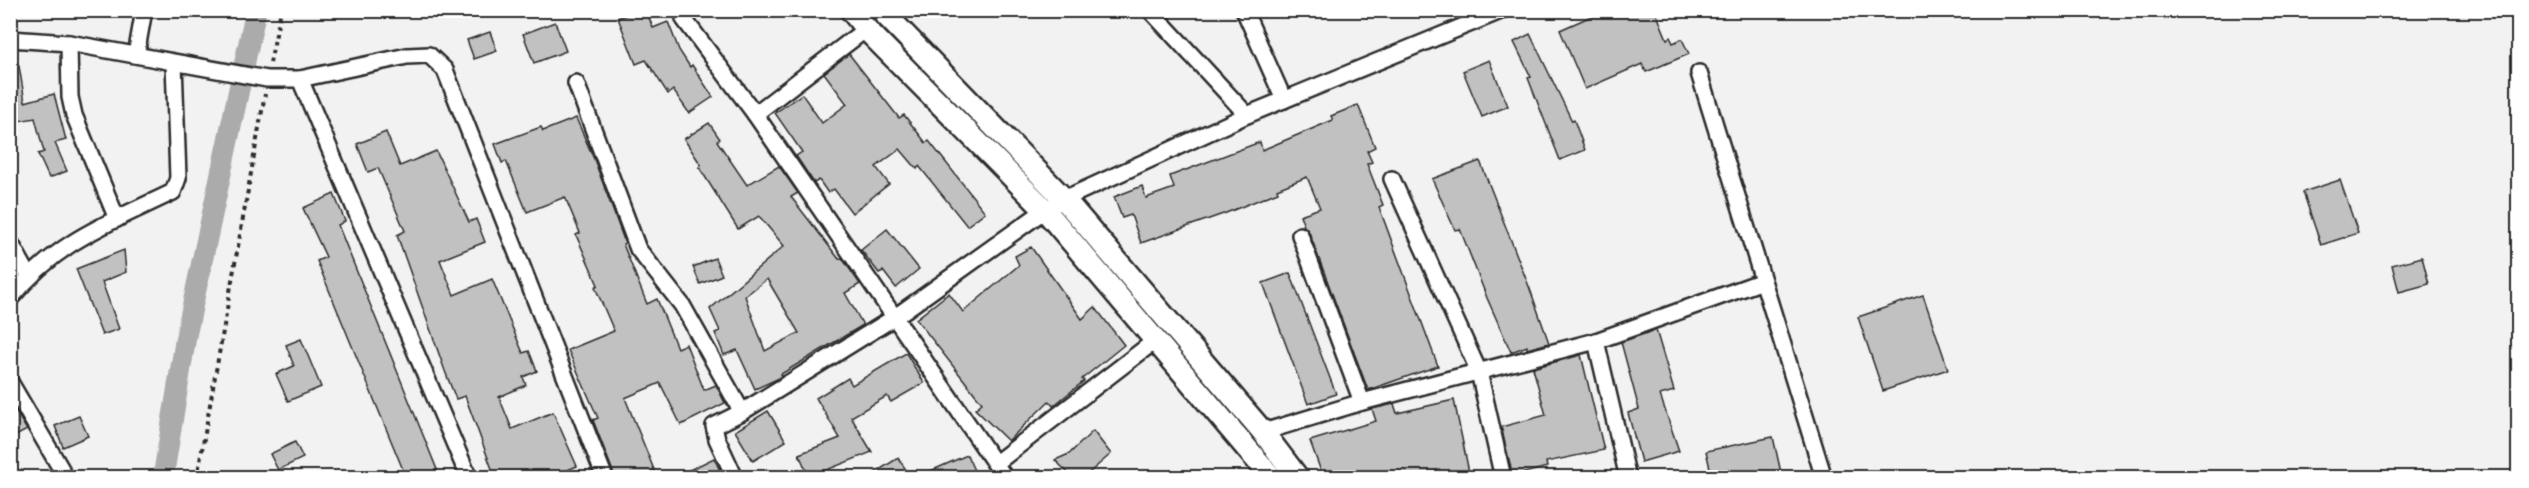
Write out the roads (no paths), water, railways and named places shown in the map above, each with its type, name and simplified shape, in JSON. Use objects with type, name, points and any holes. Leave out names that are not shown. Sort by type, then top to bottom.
[{"type":"street","points":[[136,55],[144,10]]},
{"type":"street","points":[[851,10],[866,29],[1044,210],[1272,477]]},
{"type":"street","points":[[881,10],[1064,199],[1263,432],[1298,477]]},
{"type":"street","points":[[1150,10],[1247,115]]},
{"type":"street","points":[[1244,10],[1284,100]]},
{"type":"street","points":[[735,477],[717,439],[714,426],[742,412],[895,317],[1044,210],[1247,115],[1503,10]]},
{"type":"street","points":[[684,19],[755,114],[1005,477]]},
{"type":"street","points":[[755,114],[866,29]]},
{"type":"street","points":[[10,39],[69,43],[260,78],[300,80],[407,56],[429,55],[445,70],[605,477]]},
{"type":"street","points":[[69,43],[70,97],[74,115],[117,219]]},
{"type":"street","points":[[10,299],[29,276],[78,237],[173,192],[177,186],[174,63]]},
{"type":"street","points":[[1699,73],[1824,477]]},
{"type":"street","points":[[300,80],[469,477]]},
{"type":"street","points":[[576,83],[638,249],[682,305],[742,412]]},
{"type":"street","points":[[1392,179],[1479,372],[1503,477]]},
{"type":"street","points":[[1300,235],[1362,402]]},
{"type":"street","points":[[10,242],[29,276]]},
{"type":"street","points":[[1263,432],[1362,402],[1596,341],[1763,281]]},
{"type":"street","points":[[996,463],[1156,340]]},
{"type":"street","points":[[1596,341],[1628,477]]},
{"type":"street","points":[[10,382],[61,470]]},
{"type":"waterway","points":[[163,478],[186,336],[256,10]]}]
